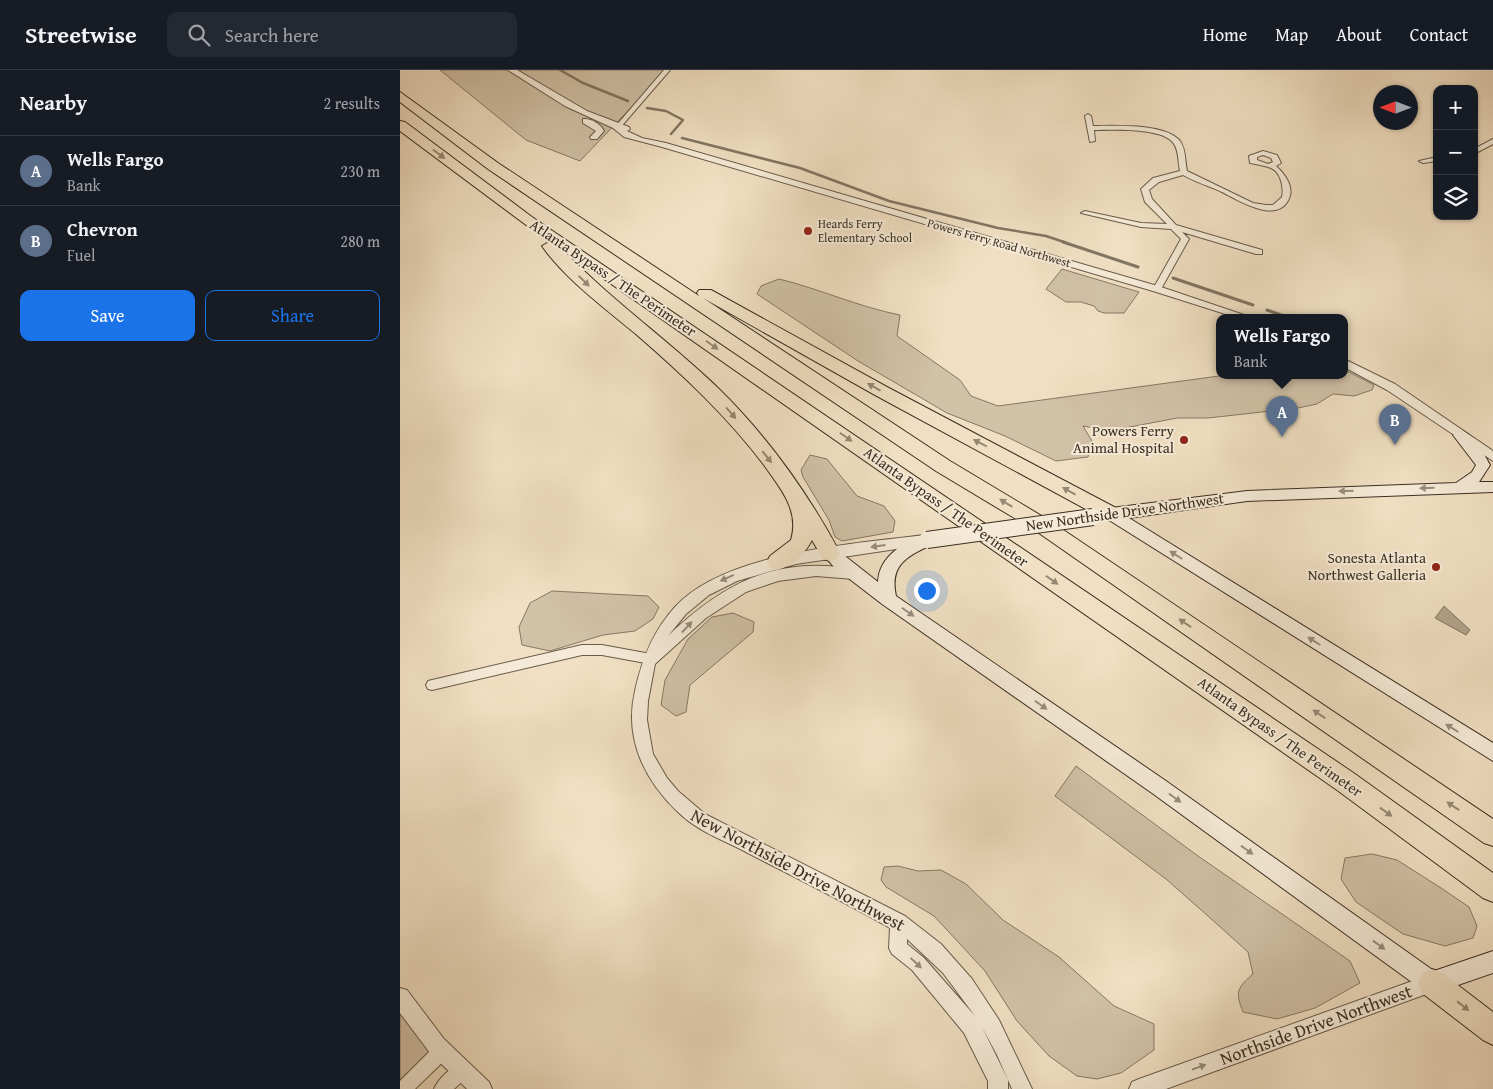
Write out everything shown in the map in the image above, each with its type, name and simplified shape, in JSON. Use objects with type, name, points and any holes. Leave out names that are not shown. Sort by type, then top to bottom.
[{"type":"highway","name":"Atlanta Bypass / The Perimeter","points":[[400,96],[493,166],[566,212],[805,375],[943,466],[1043,526],[1493,834]]},
{"type":"highway","name":"Atlanta Bypass / The Perimeter","points":[[400,125],[527,220],[673,318],[1346,782],[1493,889]]},
{"type":"highway","points":[[566,212],[752,320],[1102,516]]},
{"type":"highway","points":[[527,220],[587,284],[724,404],[787,482],[830,553]]},
{"type":"highway","points":[[777,562],[794,551],[803,540],[805,522],[800,501]]},
{"type":"highway","points":[[1432,983],[1493,1030]]},
{"type":"main road","points":[[1459,488],[1477,476],[1483,465],[1478,456],[1460,435]]},
{"type":"main road","name":"New Northside Drive Northwest","points":[[926,540],[1247,496],[1493,487]]},
{"type":"main road","points":[[1102,516],[1493,754]]},
{"type":"main road","points":[[888,598],[885,588],[886,578],[892,562],[910,548],[926,540]]},
{"type":"main road","points":[[830,553],[854,574],[1160,787],[1432,983]]},
{"type":"main road","name":"Northside Drive Northwest","points":[[1432,983],[1486,964]]},
{"type":"street","name":"Powers Ferry Road Northwest","points":[[512,70],[569,104],[632,137],[1156,288],[1236,314]]},
{"type":"street","points":[[617,128],[667,70]]},
{"type":"street","points":[[569,104],[572,114],[598,127],[600,131],[594,137]]},
{"type":"street","points":[[1088,116],[1092,141]]},
{"type":"street","points":[[1090,128],[1124,128],[1168,135],[1175,139],[1178,145],[1184,172],[1204,184],[1228,192],[1245,203],[1265,207],[1281,203],[1286,198],[1288,189],[1282,175],[1272,165]]},
{"type":"street","points":[[1478,150],[1493,141]]},
{"type":"street","points":[[1423,161],[1433,160]]},
{"type":"street","points":[[1156,288],[1185,239],[1148,200],[1145,189],[1156,180],[1184,172]]},
{"type":"street","points":[[1085,213],[1141,225],[1175,227],[1259,252]]},
{"type":"street","points":[[1348,364],[1391,388],[1493,457]]},
{"type":"street","name":"New Northside Drive Northwest","points":[[926,540],[777,562],[734,575],[707,588],[678,613],[665,627],[656,642],[641,688],[638,721],[645,754],[658,780],[679,805],[699,820],[899,922],[920,937],[945,963],[978,1005],[997,1035],[1022,1089]]},
{"type":"street","points":[[432,685],[582,650],[609,651],[651,659],[669,646],[710,607],[744,588],[768,578],[807,570],[831,570],[854,574]]},
{"type":"street","points":[[899,922],[898,948],[918,964],[971,1026],[998,1080],[998,1089]]},
{"type":"street","name":"Northside Drive Northwest","points":[[1139,1089],[1432,983]]},
{"type":"street","points":[[400,997],[441,1052],[460,1072],[482,1089]]},
{"type":"street","points":[[403,1089],[441,1052]]},
{"type":"street","points":[[442,1089],[460,1072]]},
{"type":"shaded area","points":[[440,70],[667,70],[580,161],[526,140]]},
{"type":"shaded area","points":[[1062,269],[1139,292],[1124,313],[1104,313],[1098,311],[1094,306],[1081,302],[1066,302],[1046,289]]},
{"type":"shaded area","points":[[779,279],[900,315],[897,336],[960,380],[971,396],[998,406],[1216,376],[1216,379],[1348,379],[1348,372],[1374,385],[1372,390],[1354,396],[1333,394],[1317,404],[1298,408],[1208,418],[1177,418],[1109,431],[1083,426],[1092,441],[1088,457],[1056,461],[1005,436],[947,413],[858,361],[757,294],[761,286]]},
{"type":"shaded area","points":[[810,455],[827,459],[857,496],[884,506],[895,521],[893,532],[842,541],[835,537],[829,520],[803,477],[801,470]]},
{"type":"shaded area","points":[[552,591],[648,596],[659,607],[653,619],[635,631],[603,635],[550,651],[522,645],[519,627],[530,603]]},
{"type":"shaded area","points":[[1444,606],[1470,630],[1466,635],[1435,618]]},
{"type":"shaded area","points":[[733,613],[754,622],[753,632],[690,685],[686,712],[676,716],[661,705],[665,680],[688,639],[712,617]]},
{"type":"shaded area","points":[[1076,766],[1198,856],[1350,961],[1360,983],[1315,1008],[1277,1019],[1243,1012],[1238,995],[1239,991],[1253,974],[1248,952],[1166,879],[1055,796]]},
{"type":"shaded area","points":[[1372,854],[1397,860],[1469,907],[1477,926],[1473,938],[1445,946],[1403,934],[1356,902],[1341,879],[1345,858]]},
{"type":"shaded area","points":[[898,866],[918,871],[941,870],[966,884],[1003,920],[1059,957],[1114,1006],[1154,1024],[1154,1050],[1121,1073],[1097,1079],[1077,1076],[1049,1056],[1017,1021],[985,971],[934,916],[886,887],[881,880],[884,867]]},
{"type":"shaded area","points":[[400,995],[432,1056],[400,1085]]},
{"type":"waterway","points":[[560,70],[583,83],[628,101]]},
{"type":"waterway","points":[[647,108],[666,111],[683,120],[671,134]]},
{"type":"waterway","points":[[682,138],[800,168],[889,201],[998,228],[1046,236],[1067,243]]},
{"type":"waterway","points":[[1063,242],[1138,267]]},
{"type":"waterway","points":[[1173,278],[1253,305]]},
{"type":"waterway","points":[[1267,310],[1278,314]]},
{"type":"place","name":"Heards Ferry Elementary School","points":[[808,231]]},
{"type":"place","name":"Wells Fargo","points":[[1282,437]]},
{"type":"place","name":"Powers Ferry Animal Hospital","points":[[1184,440]]},
{"type":"place","name":"Chevron","points":[[1395,445]]},
{"type":"place","name":"Sonesta Atlanta Northwest Galleria","points":[[1436,567]]}]
